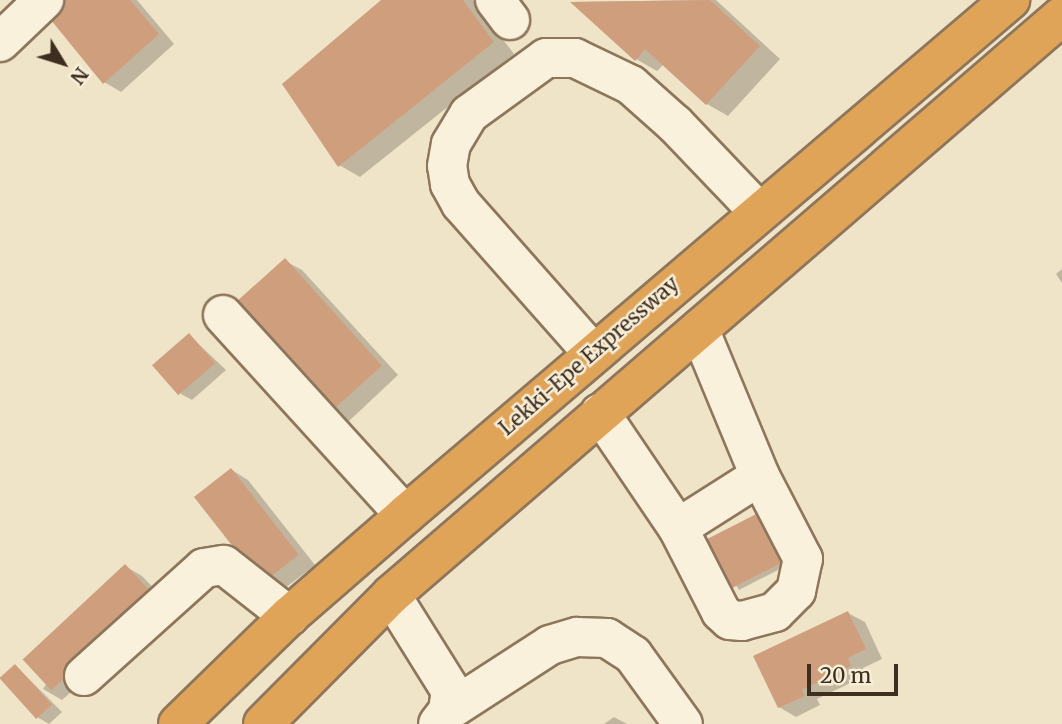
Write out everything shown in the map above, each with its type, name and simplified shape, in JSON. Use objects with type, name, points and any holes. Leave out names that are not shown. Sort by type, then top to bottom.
[{"type":"highway","name":"Lekki-Epe Expressway","points":[[178,724],[289,616],[405,514],[592,352],[1010,0]]},
{"type":"highway","points":[[263,724],[391,595],[1062,16]]},
{"type":"street","points":[[0,42],[44,0]]},
{"type":"street","points":[[592,352],[461,204],[450,184],[447,166],[451,144],[469,114],[546,58],[575,58],[631,85],[675,124],[758,211]]},
{"type":"street","points":[[223,315],[405,514]]},
{"type":"street","points":[[600,412],[678,528],[730,620],[775,612],[796,591],[805,567],[760,475],[699,328]]},
{"type":"street","points":[[678,528],[760,475]]},
{"type":"street","points":[[84,676],[204,568],[224,565],[289,616]]},
{"type":"street","points":[[391,595],[451,691],[443,718]]},
{"type":"street","points":[[443,718],[550,645],[577,637],[607,638],[633,656],[683,724]]},
{"type":"building","points":[[51,0],[130,0],[159,34],[103,84],[42,9]]},
{"type":"building","points":[[381,0],[463,0],[494,42],[338,167],[282,84]]},
{"type":"building","points":[[710,0],[760,46],[706,105],[645,49],[635,61],[570,2]]},
{"type":"building","points":[[285,258],[382,366],[327,415],[230,308]]},
{"type":"building","points":[[189,333],[215,363],[178,395],[152,365]]},
{"type":"building","points":[[231,468],[299,555],[262,584],[194,497]]},
{"type":"building","points":[[774,505],[799,554],[731,589],[706,540]]},
{"type":"building","points":[[125,564],[154,595],[51,690],[23,659]]},
{"type":"building","points":[[848,611],[866,649],[848,658],[851,666],[802,690],[805,696],[778,708],[753,656]]},
{"type":"building","points":[[15,664],[52,705],[36,719],[0,679]]}]
